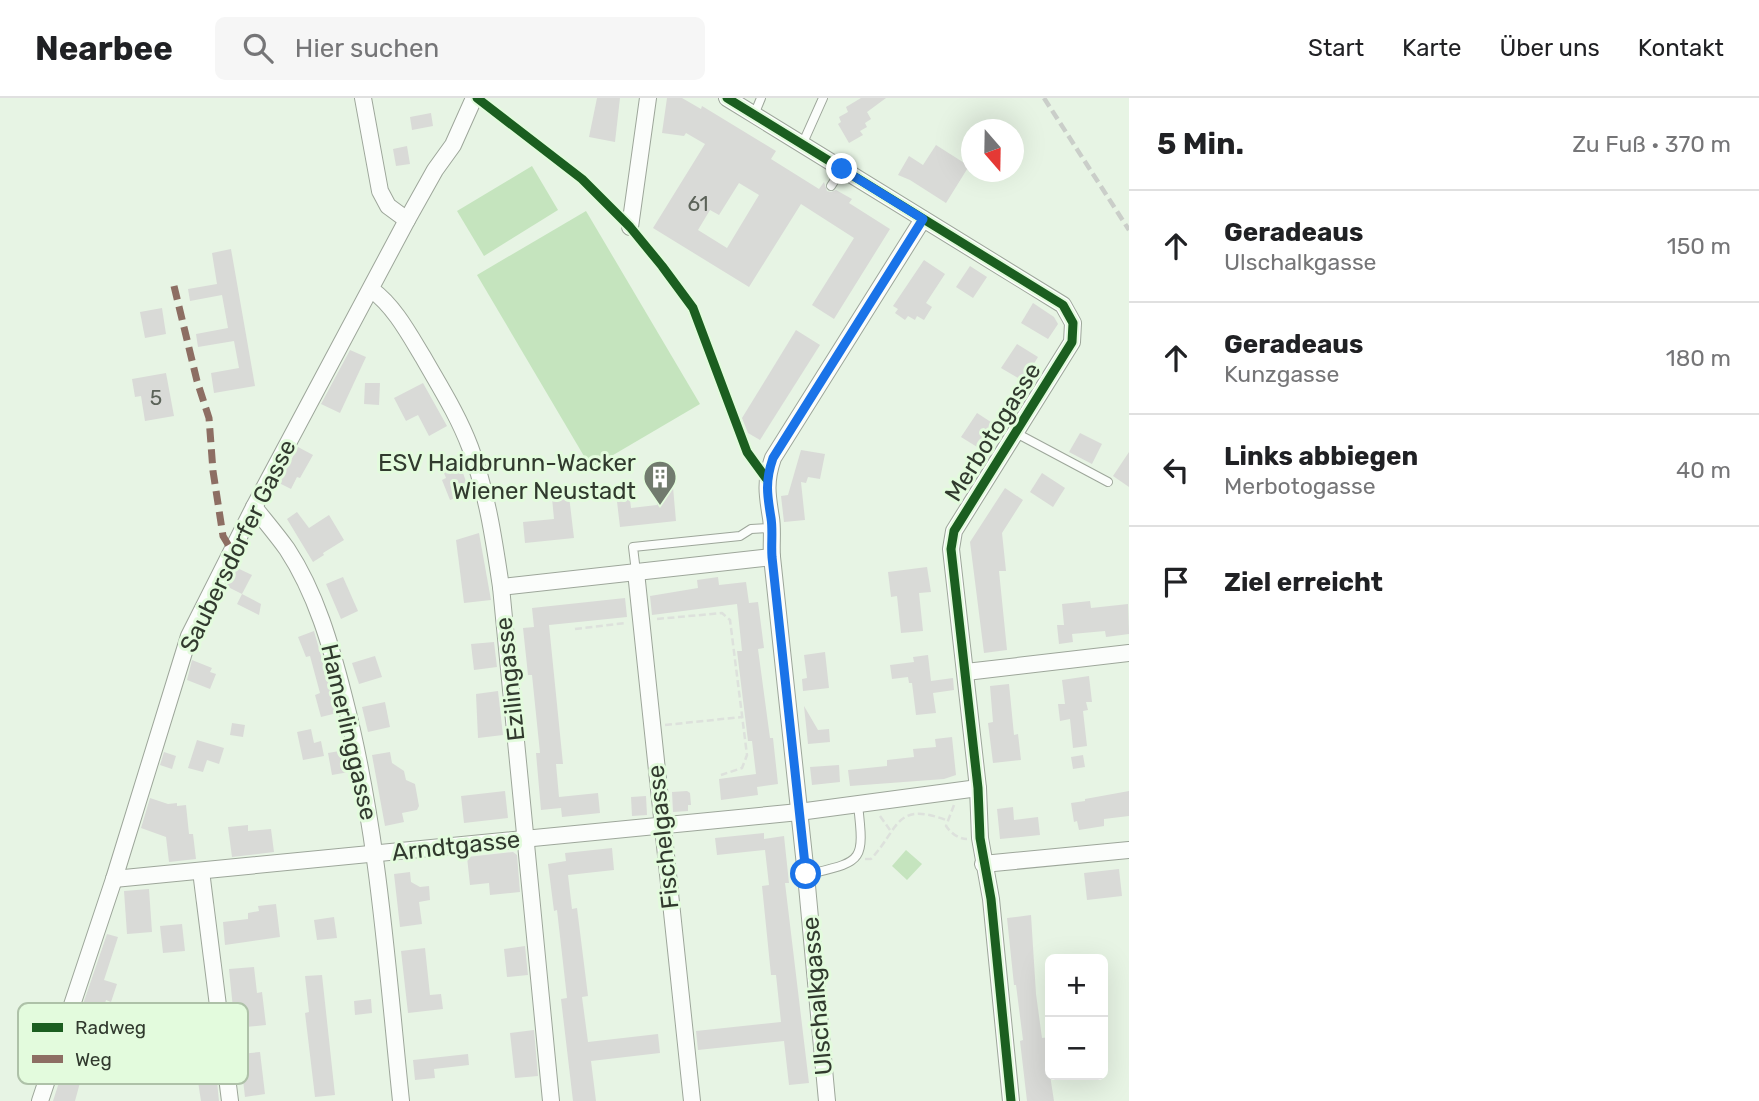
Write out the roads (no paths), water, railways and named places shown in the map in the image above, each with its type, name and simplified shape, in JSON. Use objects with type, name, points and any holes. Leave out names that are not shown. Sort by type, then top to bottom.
[{"type":"street","points":[[363,98],[380,191],[388,206],[407,220]]},
{"type":"street","name":"Saubersdorfer Gasse","points":[[73,1003],[114,880],[189,636],[254,507],[407,220],[435,170],[453,145],[474,98]]},
{"type":"street","points":[[630,228],[648,98]]},
{"type":"street","name":"Merbotogasse","points":[[727,98],[1063,305],[1073,323],[1072,342],[954,531],[951,549],[978,788],[980,838],[991,899],[1011,1101]]},
{"type":"street","name":"Ulschalkgasse","points":[[827,1101],[766,478],[773,458],[923,219]]},
{"type":"street","name":"Ezilingasse","points":[[372,290],[384,299],[413,341],[454,411],[484,491],[501,587],[551,1101]]},
{"type":"street","name":"Hamerlinggasse","points":[[254,507],[287,550],[310,594],[332,650],[353,730],[376,853],[401,1101]]},
{"type":"street","points":[[501,587],[772,557]]},
{"type":"street","name":"Fischelgasse","points":[[636,572],[692,1101]]},
{"type":"street","points":[[966,672],[1129,653]]},
{"type":"street","name":"Arndtgasse","points":[[114,880],[799,812],[978,788]]},
{"type":"street","points":[[983,864],[1129,850]]},
{"type":"street","points":[[201,871],[218,1003]]},
{"type":"street","name":"Saubersdorfer Gasse","points":[[40,1101],[46,1084]]},
{"type":"lane","points":[[754,115],[761,98]]},
{"type":"lane","points":[[802,145],[823,98]]},
{"type":"lane","points":[[831,186],[842,169]]},
{"type":"lane","points":[[1016,433],[1108,482]]},
{"type":"lane","points":[[636,572],[633,547],[740,536],[751,529],[770,528]]},
{"type":"lane","points":[[806,874],[852,860],[860,853],[862,842],[858,805]]},
{"type":"railway","points":[[1044,98],[1129,230]]},
{"type":"place","name":"ESV Haidbrunn-Wacker Wiener Neustadt","points":[[660,507]]}]
